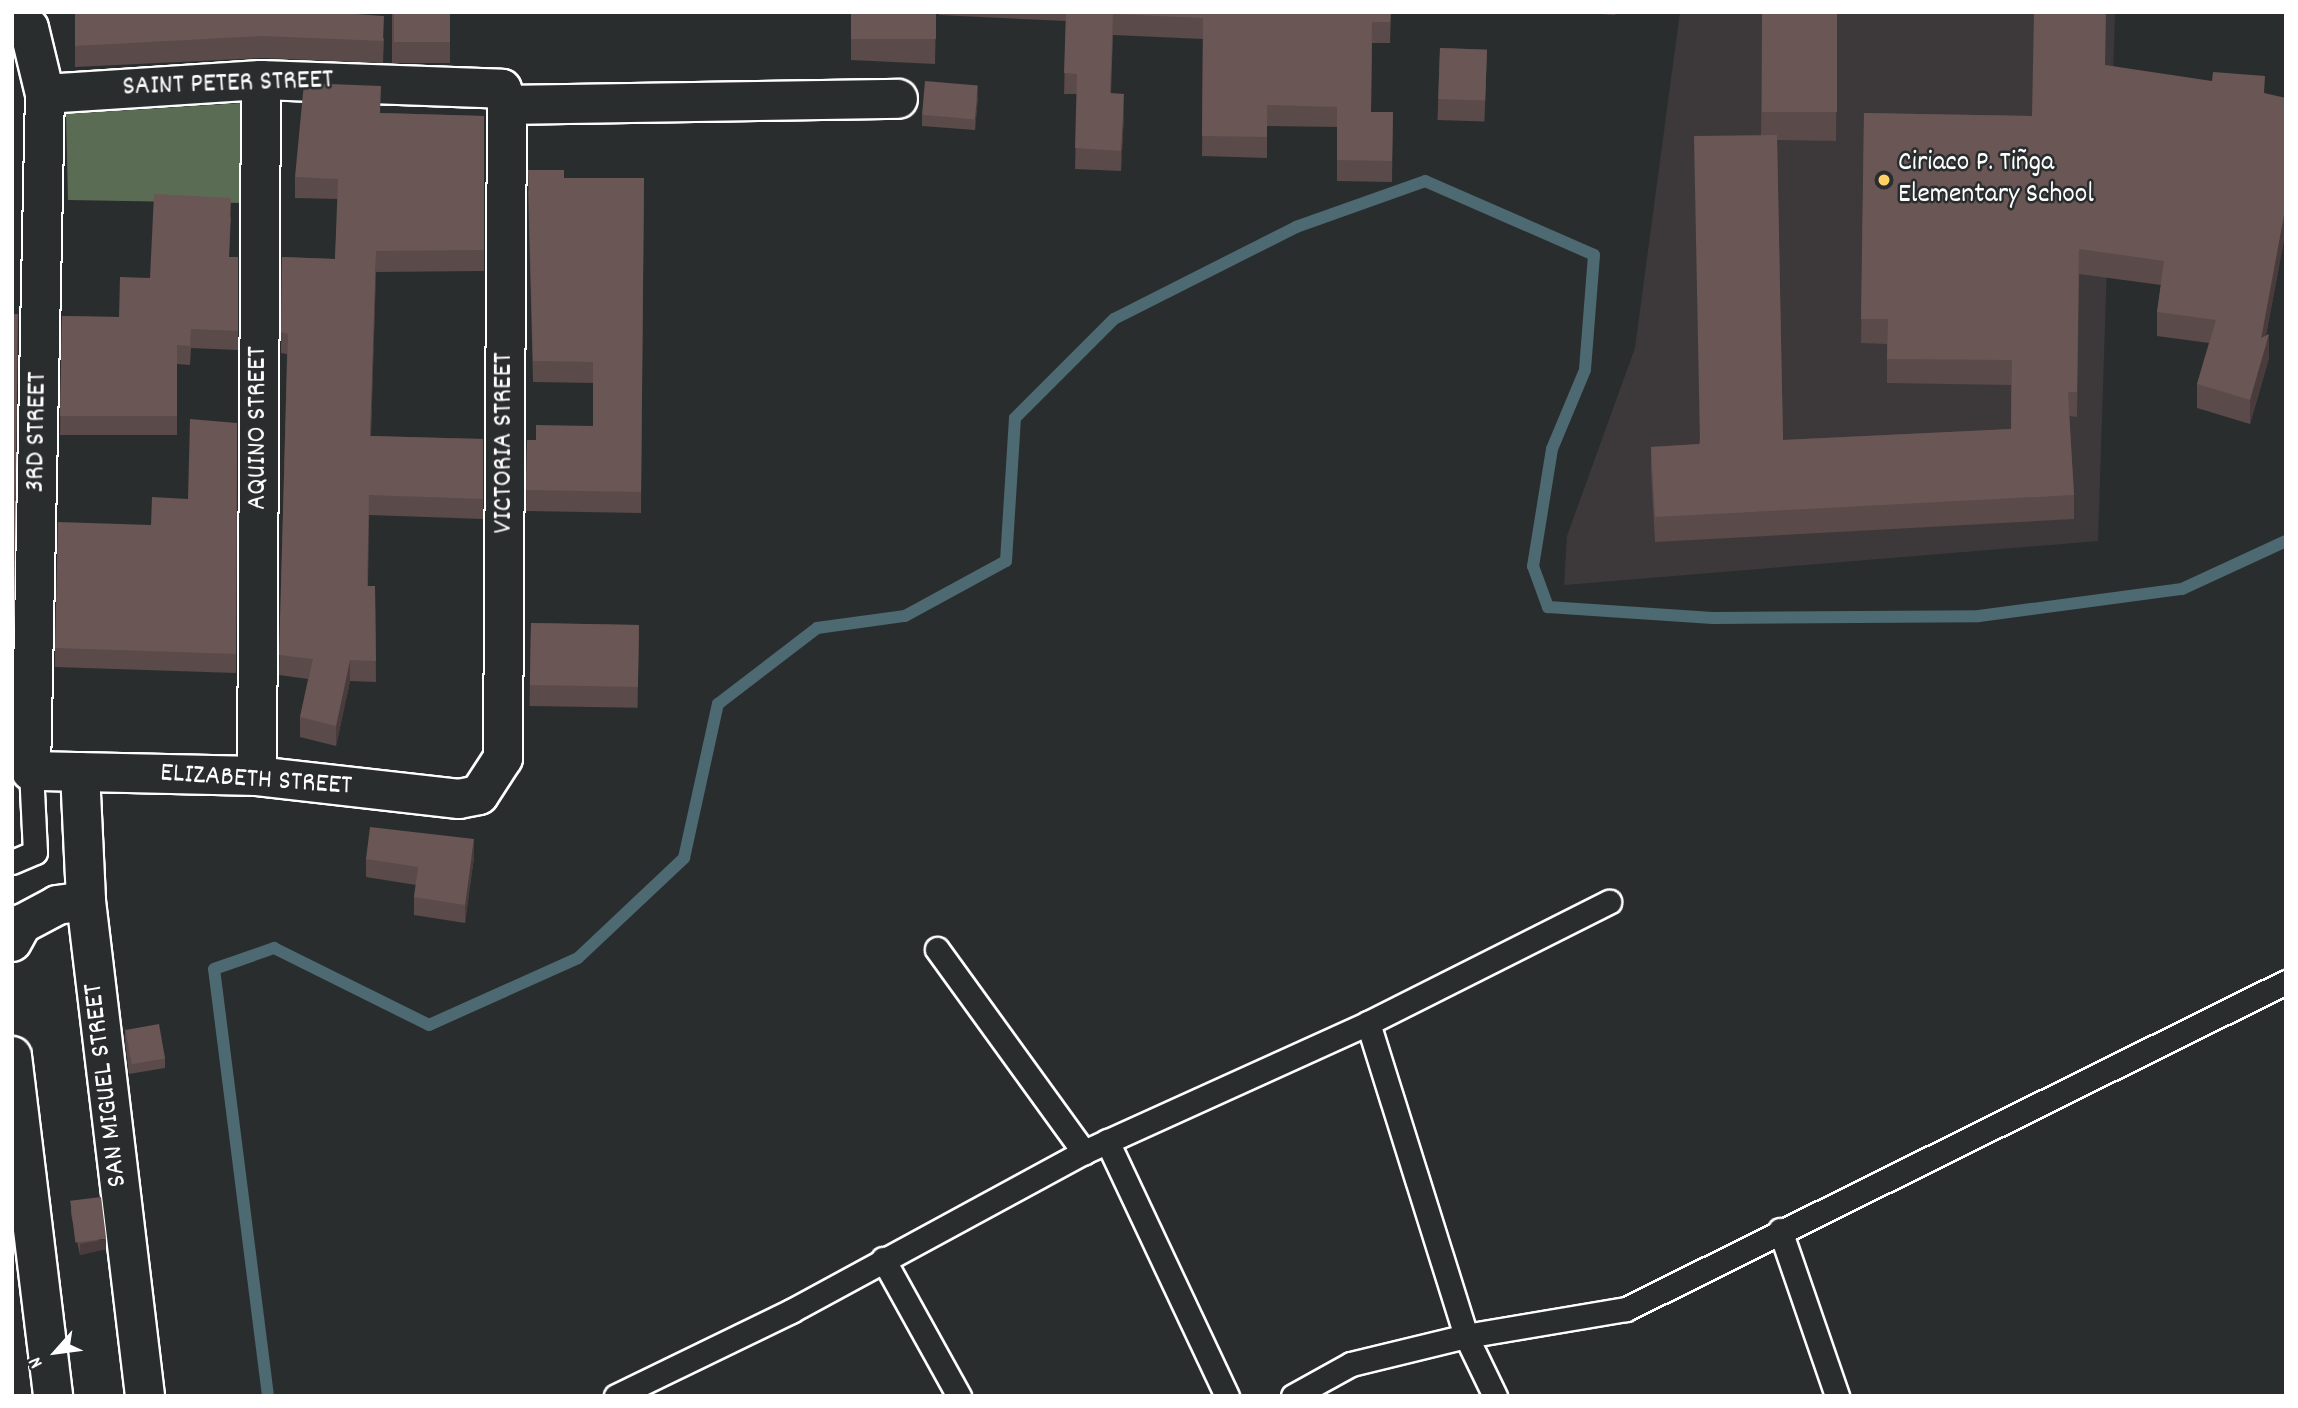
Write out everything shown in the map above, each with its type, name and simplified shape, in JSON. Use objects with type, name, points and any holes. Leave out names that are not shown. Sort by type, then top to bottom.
[{"type":"street","points":[[12,15],[29,28],[45,94]]},
{"type":"street","name":"SAINT PETER STREET","points":[[45,94],[261,80],[503,95],[898,99]]},
{"type":"street","name":"AQUINO STREET","points":[[257,776],[261,80]]},
{"type":"street","name":"3RD STREET","points":[[31,771],[45,94]]},
{"type":"street","name":"VICTORIA STREET","points":[[479,795],[503,758],[503,95]]},
{"type":"street","name":"ELIZABETH STREET","points":[[31,771],[257,776],[459,799],[479,795]]},
{"type":"street","name":"SAN MIGUEL STREET","points":[[80,772],[86,901],[145,1396]]},
{"type":"street","points":[[12,942],[22,924],[57,905],[86,901]]},
{"type":"street","points":[[12,1056],[53,1396]]},
{"type":"lane","points":[[12,862],[35,852],[31,771]]},
{"type":"lane","points":[[615,1396],[883,1259],[1084,1152],[1368,1023],[1609,902]]},
{"type":"lane","points":[[937,949],[1084,1152]]},
{"type":"lane","points":[[1293,1396],[1351,1364],[1466,1336],[1626,1309],[1780,1230],[2286,982]]},
{"type":"lane","points":[[1368,1023],[1466,1336],[1495,1396]]},
{"type":"lane","points":[[1107,1141],[1227,1396]]},
{"type":"lane","points":[[1780,1230],[1837,1396]]},
{"type":"lane","points":[[883,1259],[959,1396]]},
{"type":"shaded area","name":"Ciriaco P. Tiñga Elementary School","points":[[1680,12],[2115,12],[2098,541],[1564,585],[1567,536],[1635,348]]},
{"type":"green space","points":[[242,103],[244,203],[68,200],[66,114]]},
{"type":"building","points":[[75,12],[328,12],[384,16],[383,41],[262,36],[75,46]]},
{"type":"building","points":[[394,12],[450,12],[450,42],[394,42]]},
{"type":"building","points":[[851,12],[936,12],[936,39],[851,39]]},
{"type":"building","points":[[1066,12],[1391,12],[1390,22],[1372,22],[1371,112],[1393,112],[1392,161],[1337,160],[1337,107],[1267,105],[1267,137],[1202,136],[1203,18],[1113,14],[1110,93],[1124,94],[1121,151],[1075,148],[1077,74],[1064,73]]},
{"type":"building","points":[[1762,12],[1837,12],[1837,112],[1762,112]]},
{"type":"building","points":[[2034,12],[2106,12],[2105,65],[2212,81],[2213,72],[2265,76],[2264,93],[2286,98],[2286,204],[2261,338],[2269,334],[2250,400],[2197,384],[2216,320],[2157,312],[2164,261],[2079,249],[2077,392],[2068,392],[2074,495],[1655,517],[1651,447],[1700,444],[1694,136],[1777,135],[1783,440],[2011,429],[2012,360],[1887,359],[1888,319],[1861,319],[1864,113],[2032,116]]},
{"type":"building","points":[[1440,48],[1487,50],[1485,101],[1438,99]]},
{"type":"building","points":[[925,81],[978,86],[975,119],[922,115]]},
{"type":"building","points":[[304,83],[381,86],[380,113],[484,116],[484,250],[376,251],[370,436],[483,439],[483,499],[369,495],[367,586],[375,586],[376,661],[350,660],[336,726],[300,717],[313,659],[279,655],[288,334],[281,332],[282,257],[335,259],[338,179],[295,177]]},
{"type":"building","points":[[528,170],[564,170],[564,178],[644,178],[641,492],[526,490],[527,440],[536,440],[536,425],[593,426],[593,362],[533,361]]},
{"type":"building","points":[[154,194],[231,198],[229,257],[238,257],[238,331],[191,329],[190,346],[177,345],[177,416],[60,416],[62,316],[119,317],[120,277],[150,278]]},
{"type":"building","points":[[12,314],[18,314],[12,784]]},
{"type":"building","points":[[190,419],[237,423],[236,654],[55,648],[58,522],[151,525],[152,497],[188,499]]},
{"type":"building","points":[[531,623],[639,625],[638,687],[530,685]]},
{"type":"building","points":[[370,827],[474,839],[465,905],[414,897],[418,867],[366,859]]},
{"type":"building","points":[[159,1024],[165,1058],[132,1064],[126,1030]]},
{"type":"building","points":[[101,1197],[106,1239],[75,1242],[70,1201]]},
{"type":"waterway","points":[[268,1396],[214,969],[274,948],[429,1025],[578,958],[684,858],[718,704],[817,628],[905,616],[1006,561],[1015,418],[1114,319],[1296,227],[1425,181],[1594,255],[1585,370],[1552,449],[1533,566],[1548,607],[1713,618],[1979,616],[2182,589],[2286,541]]},
{"type":"place","name":"Ciriaco P. Tiñga Elementary School","points":[[1884,180]]}]
